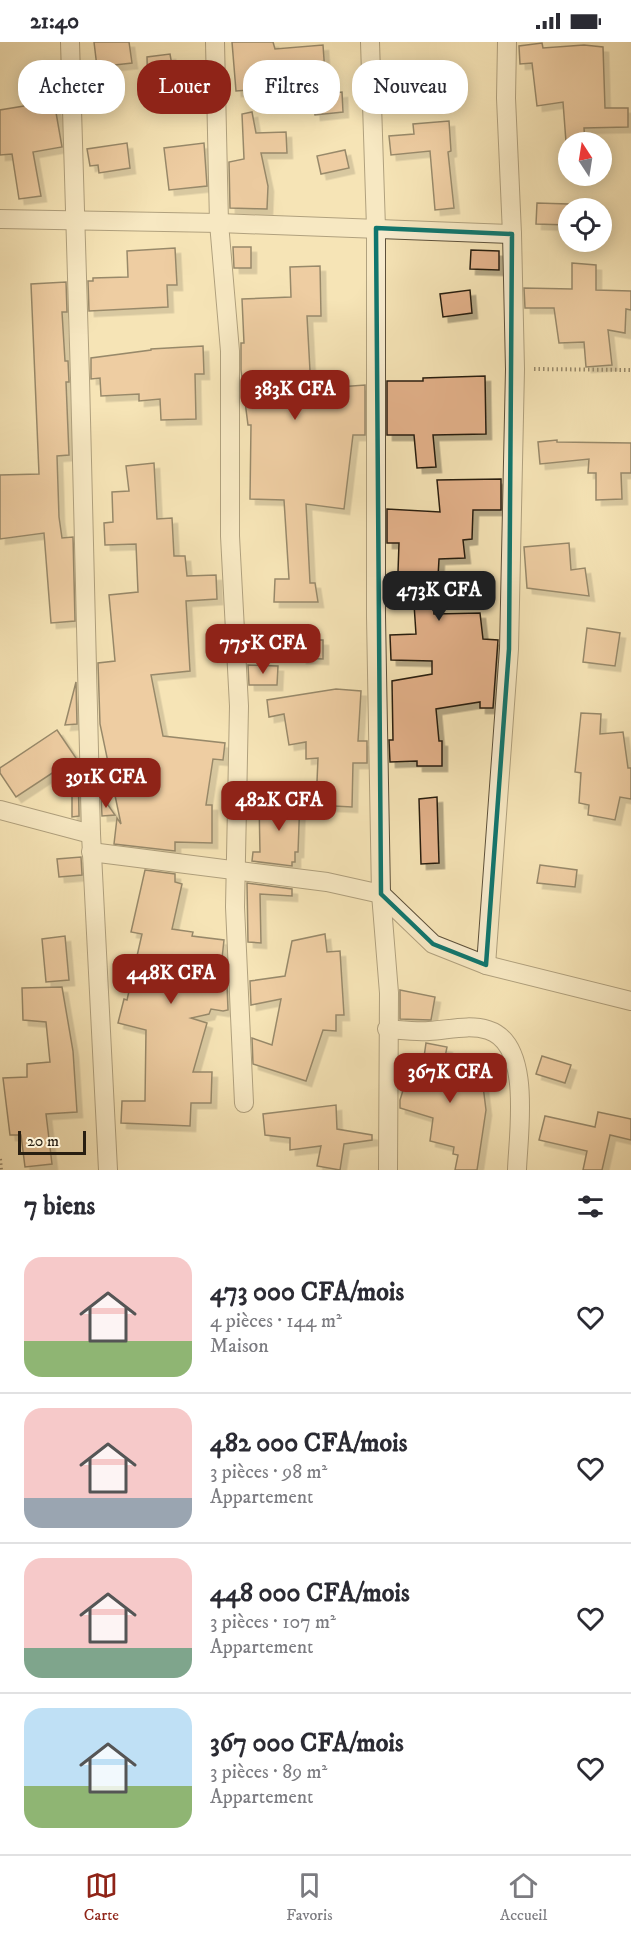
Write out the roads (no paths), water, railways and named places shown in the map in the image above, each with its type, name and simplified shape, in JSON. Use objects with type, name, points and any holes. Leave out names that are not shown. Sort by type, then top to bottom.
[{"type":"street","points":[[70,42],[90,834],[108,1170]]},
{"type":"street","points":[[216,42],[219,223],[230,351],[230,536],[239,706],[235,872],[244,1103]]},
{"type":"street","points":[[370,42],[376,228],[376,617],[381,894],[388,993],[388,1170]]},
{"type":"street","points":[[486,965],[509,649],[515,369],[513,234],[506,98],[507,42]]},
{"type":"street","points":[[0,219],[219,223],[513,234]]},
{"type":"street","points":[[0,810],[90,834]]},
{"type":"street","points":[[91,852],[327,882],[381,894],[433,944],[486,965],[631,1000]]},
{"type":"street","points":[[387,1029],[427,1031],[463,1027],[489,1030],[504,1039],[519,1074],[517,1170]]}]
